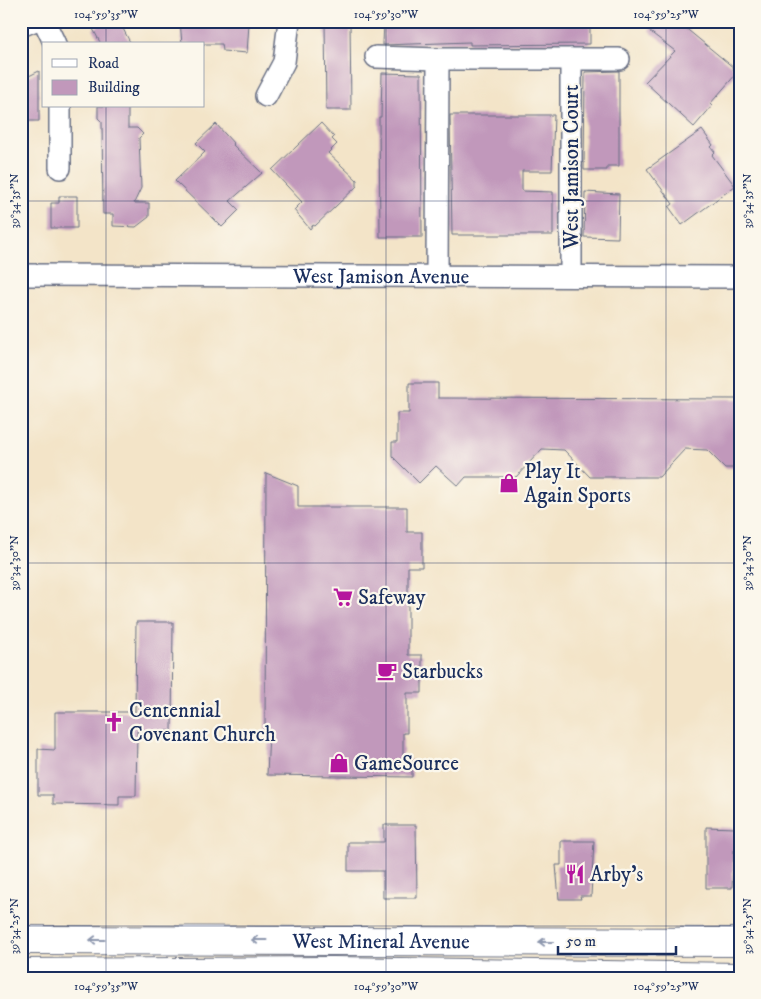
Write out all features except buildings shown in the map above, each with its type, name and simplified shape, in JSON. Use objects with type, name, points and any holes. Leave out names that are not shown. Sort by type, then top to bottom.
[{"type":"main road","name":"West Mineral Avenue","points":[[21,940],[740,942]]},
{"type":"main road","name":"West Mineral Avenue","points":[[21,973],[740,977]]},
{"type":"street","points":[[21,26],[33,21]]},
{"type":"street","points":[[44,21],[54,42]]},
{"type":"street","points":[[266,96],[284,62],[289,21]]},
{"type":"street","name":"West Jamison Court","points":[[376,57],[619,59]]},
{"type":"street","points":[[437,275],[438,59]]},
{"type":"street","name":"West Jamison Court","points":[[571,59],[571,276]]},
{"type":"street","points":[[60,108],[60,168]]},
{"type":"street","name":"West Jamison Avenue","points":[[21,275],[740,277]]},
{"type":"street","points":[[320,940],[320,975]]},
{"type":"place","name":"Play It Again Sports","points":[[509,483]]},
{"type":"place","name":"Safeway","points":[[343,597]]},
{"type":"place","name":"Starbucks","points":[[387,671]]},
{"type":"place","name":"Centennial Covenant Church","points":[[114,722]]},
{"type":"place","name":"GameSource","points":[[339,763]]},
{"type":"place","name":"Arby's","points":[[575,874]]}]
